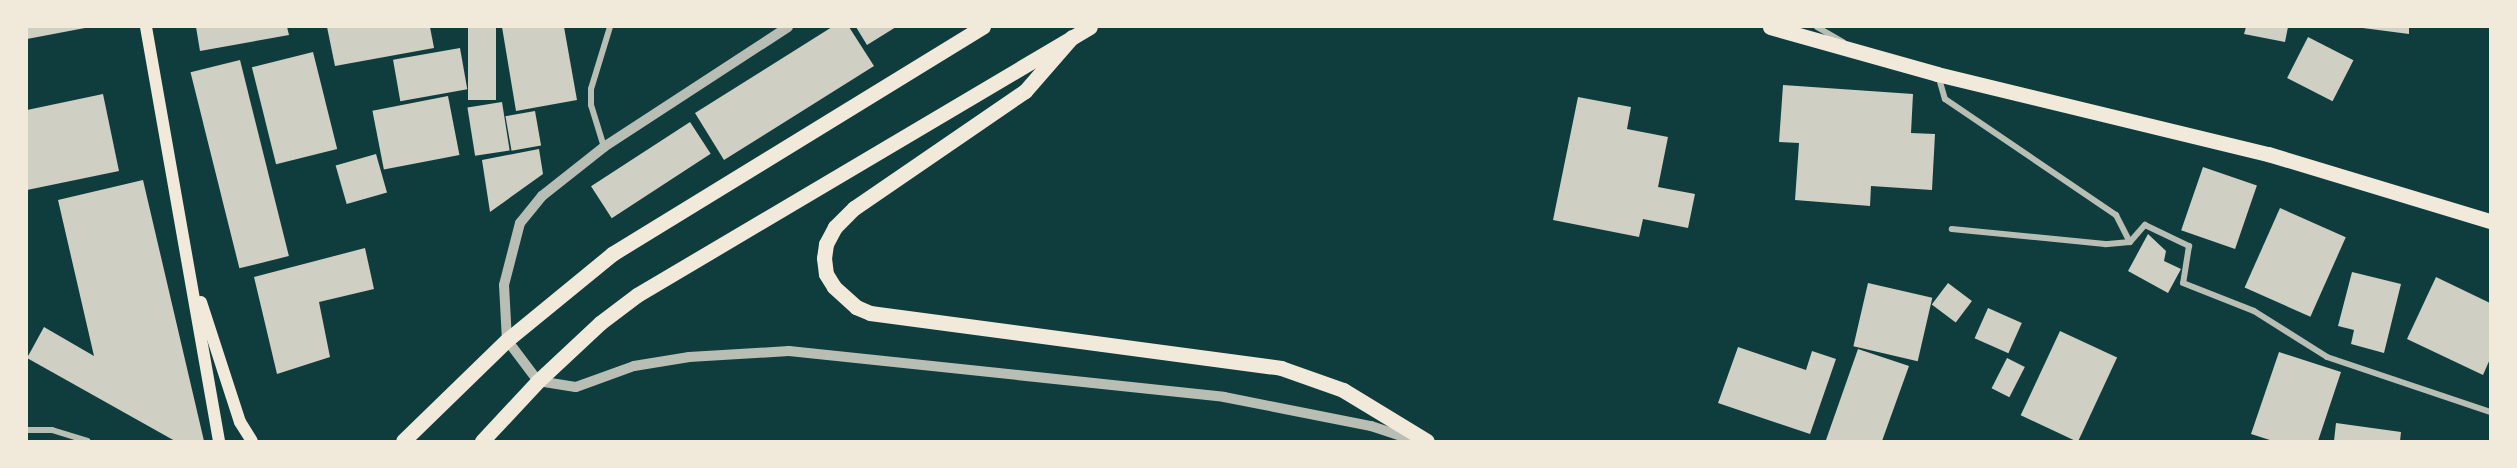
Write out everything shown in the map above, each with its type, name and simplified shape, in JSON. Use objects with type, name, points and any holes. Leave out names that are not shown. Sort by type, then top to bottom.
[{"type":"main road","points":[[146,27],[219,441]]},
{"type":"main road","points":[[403,441],[507,340],[652,226],[983,27]]},
{"type":"main road","points":[[482,441],[538,381],[600,323],[637,295],[1090,27]]},
{"type":"main road","points":[[1770,27],[1938,74],[2268,154],[2490,221]]},
{"type":"main road","points":[[1072,37],[1025,91],[854,208],[835,227],[826,244],[824,258],[826,274],[834,287],[856,307],[870,313],[1246,361],[1281,368],[1343,390],[1427,441]]},
{"type":"main road","points":[[189,264],[240,422],[252,441]]},
{"type":"street","points":[[604,147],[593,122],[591,97],[610,27]]},
{"type":"street","points":[[788,27],[604,147],[542,195],[520,223],[504,285],[507,340],[538,381],[576,387],[634,366],[688,357],[800,352],[1224,397],[1371,426],[1416,441]]},
{"type":"street","points":[[1817,27],[1859,51]]},
{"type":"street","points":[[1938,74],[1945,99],[2116,215],[2130,242]]},
{"type":"street","points":[[1952,229],[2105,244],[2130,242],[2145,225],[2189,246],[2183,283],[2254,311],[2326,357],[2490,412]]},
{"type":"street","points":[[27,430],[52,430],[87,441]]},
{"type":"building","points":[[27,27],[85,27],[85,28],[27,39]]},
{"type":"building","points":[[196,27],[287,27],[289,35],[200,51]]},
{"type":"building","points":[[327,27],[430,27],[434,48],[335,66]]},
{"type":"building","points":[[468,27],[496,27],[496,100],[468,100]]},
{"type":"building","points":[[502,27],[564,27],[577,100],[516,111]]},
{"type":"building","points":[[832,27],[849,27],[874,66],[724,160],[695,113]]},
{"type":"building","points":[[856,27],[896,27],[867,45]]},
{"type":"building","points":[[2246,27],[2288,27],[2285,42],[2244,34]]},
{"type":"building","points":[[2355,27],[2409,27],[2409,34]]},
{"type":"building","points":[[2308,37],[2353,60],[2333,101],[2287,78]]},
{"type":"building","points":[[460,48],[467,89],[400,101],[393,60]]},
{"type":"building","points":[[313,52],[337,149],[276,164],[252,67]]},
{"type":"building","points":[[240,60],[289,256],[239,268],[191,72]]},
{"type":"building","points":[[1783,85],[1913,94],[1911,133],[1935,134],[1932,190],[1871,186],[1870,206],[1795,200],[1799,143],[1779,142]]},
{"type":"building","points":[[103,94],[119,171],[27,190],[27,110]]},
{"type":"building","points":[[448,96],[459,155],[384,170],[372,111]]},
{"type":"building","points":[[1578,97],[1631,107],[1627,129],[1668,137],[1658,187],[1695,194],[1688,228],[1643,219],[1639,237],[1553,220]]},
{"type":"building","points":[[502,102],[510,150],[475,156],[467,107]]},
{"type":"building","points":[[535,111],[541,145],[512,151],[505,116]]},
{"type":"building","points":[[690,122],[711,154],[612,218],[591,186]]},
{"type":"building","points":[[539,149],[543,174],[490,212],[482,160]]},
{"type":"building","points":[[376,154],[387,192],[347,204],[336,166]]},
{"type":"building","points":[[2203,167],[2257,186],[2235,249],[2181,230]]},
{"type":"building","points":[[143,180],[204,441],[175,441],[27,358],[44,327],[94,356],[58,200]]},
{"type":"building","points":[[2280,208],[2346,237],[2310,317],[2245,287]]},
{"type":"building","points":[[2148,234],[2166,251],[2164,261],[2181,269],[2168,293],[2128,271]]},
{"type":"building","points":[[365,248],[374,289],[319,302],[330,357],[277,374],[254,277]]},
{"type":"building","points":[[2352,272],[2401,284],[2384,353],[2351,344],[2354,330],[2338,326]]},
{"type":"building","points":[[2436,277],[2490,303],[2490,359],[2483,375],[2407,339]]},
{"type":"building","points":[[1868,283],[1932,298],[1918,361],[1853,346]]},
{"type":"building","points":[[1948,283],[1972,301],[1956,323],[1932,305]]},
{"type":"building","points":[[1988,308],[2022,323],[2008,353],[1975,338]]},
{"type":"building","points":[[2060,331],[2117,358],[2078,441],[2021,415]]},
{"type":"building","points":[[1738,347],[1806,370],[1812,351],[1836,359],[1810,434],[1718,403]]},
{"type":"building","points":[[1858,349],[1909,366],[1882,441],[1826,440]]},
{"type":"building","points":[[2279,352],[2341,372],[2318,441],[2273,441],[2251,434]]},
{"type":"building","points":[[2007,358],[2025,367],[2009,397],[1992,388]]},
{"type":"building","points":[[2336,423],[2401,432],[2400,441],[2334,441]]}]
